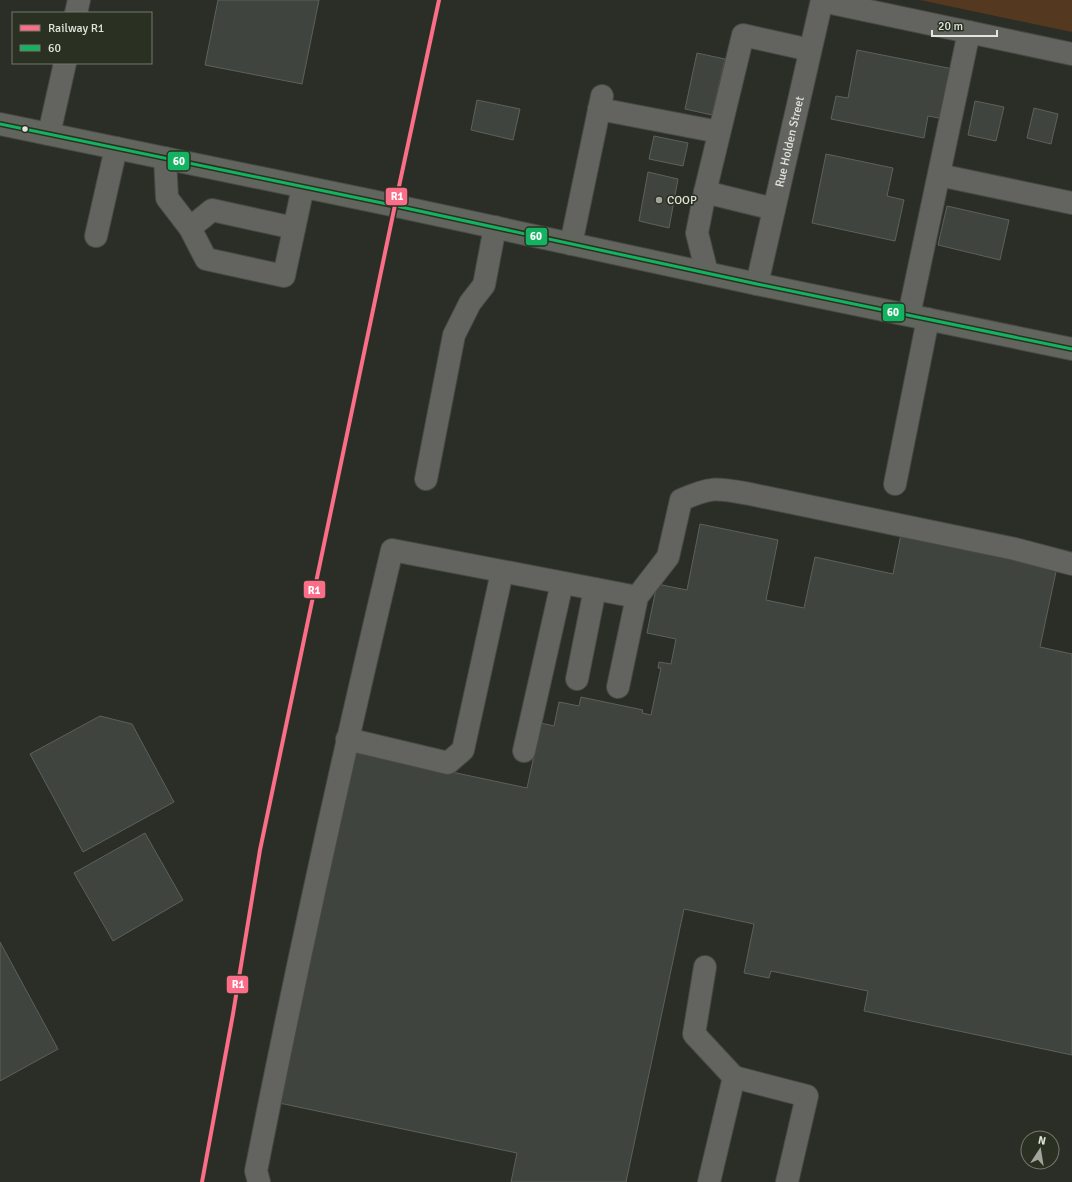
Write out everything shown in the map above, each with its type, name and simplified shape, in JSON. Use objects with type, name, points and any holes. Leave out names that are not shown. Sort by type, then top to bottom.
[{"type":"main road","points":[[0,124],[1072,349]]},
{"type":"street","points":[[76,12],[79,0]]},
{"type":"street","points":[[822,0],[1072,54]]},
{"type":"street","name":"Rue Holden Street","points":[[758,284],[822,0]]},
{"type":"street","points":[[895,484],[939,175],[969,32]]},
{"type":"street","points":[[707,273],[697,233],[705,192],[742,34],[810,50]]},
{"type":"street","points":[[49,134],[65,64]]},
{"type":"street","points":[[571,244],[600,102],[720,132]]},
{"type":"street","points":[[96,236],[116,148]]},
{"type":"street","points":[[165,158],[167,198],[190,228],[206,259],[284,276],[303,187]]},
{"type":"street","points":[[939,175],[1072,203]]},
{"type":"street","points":[[705,192],[774,209]]},
{"type":"street","points":[[190,228],[212,210],[294,228]]},
{"type":"street","points":[[426,479],[454,335],[470,303],[484,285],[495,227]]},
{"type":"street","points":[[618,687],[637,597],[668,557],[681,500],[703,490],[720,489],[1015,549],[1072,564]]},
{"type":"street","points":[[259,1182],[256,1171],[347,739],[392,550],[562,584],[637,597]]},
{"type":"street","points":[[347,739],[448,763],[463,750],[502,572]]},
{"type":"street","points":[[524,751],[562,584]]},
{"type":"street","points":[[577,679],[595,590]]},
{"type":"street","points":[[705,967],[694,1034],[734,1077],[807,1096],[787,1182]]},
{"type":"street","points":[[709,1182],[734,1077]]},
{"type":"shaded area","points":[[920,0],[1072,0],[1072,32]]},
{"type":"building","points":[[218,0],[319,0],[302,84],[205,65]]},
{"type":"building","points":[[857,50],[953,69],[944,119],[928,116],[924,138],[831,119],[836,96],[848,98]]},
{"type":"building","points":[[697,53],[725,59],[712,115],[685,109]]},
{"type":"building","points":[[477,100],[520,109],[513,140],[471,130]]},
{"type":"building","points":[[975,101],[1004,107],[996,141],[968,135]]},
{"type":"building","points":[[1034,108],[1058,114],[1051,144],[1027,138]]},
{"type":"building","points":[[654,136],[688,143],[683,166],[649,159]]},
{"type":"building","points":[[826,154],[893,168],[887,196],[904,200],[895,241],[812,223]]},
{"type":"building","name":"COOP","points":[[648,172],[678,179],[669,228],[639,221]]},
{"type":"building","points":[[947,206],[1009,220],[1000,260],[938,245]]},
{"type":"building","points":[[700,524],[778,540],[766,600],[804,608],[815,557],[893,574],[901,534],[1057,567],[1040,647],[1072,654],[1072,1055],[864,1011],[868,991],[771,971],[769,978],[744,973],[754,924],[684,909],[626,1182],[511,1182],[517,1153],[279,1103],[353,751],[527,788],[541,723],[554,726],[559,702],[579,706],[581,697],[643,710],[642,713],[651,715],[661,668],[658,668],[659,662],[671,664],[676,639],[647,633],[657,584],[687,590]]},
{"type":"building","points":[[100,716],[132,724],[174,802],[83,852],[30,754]]},
{"type":"building","points":[[145,833],[183,900],[113,941],[74,873]]},
{"type":"building","points":[[0,942],[58,1049],[0,1081]]},
{"type":"rail line","name":"R1","points":[[202,1182],[233,1014],[260,850],[439,0]]},
{"type":"transit line","name":"60","points":[[0,124],[387,204],[757,284],[1072,349]]},
{"type":"place","name":"COOP","points":[[659,200]]}]
